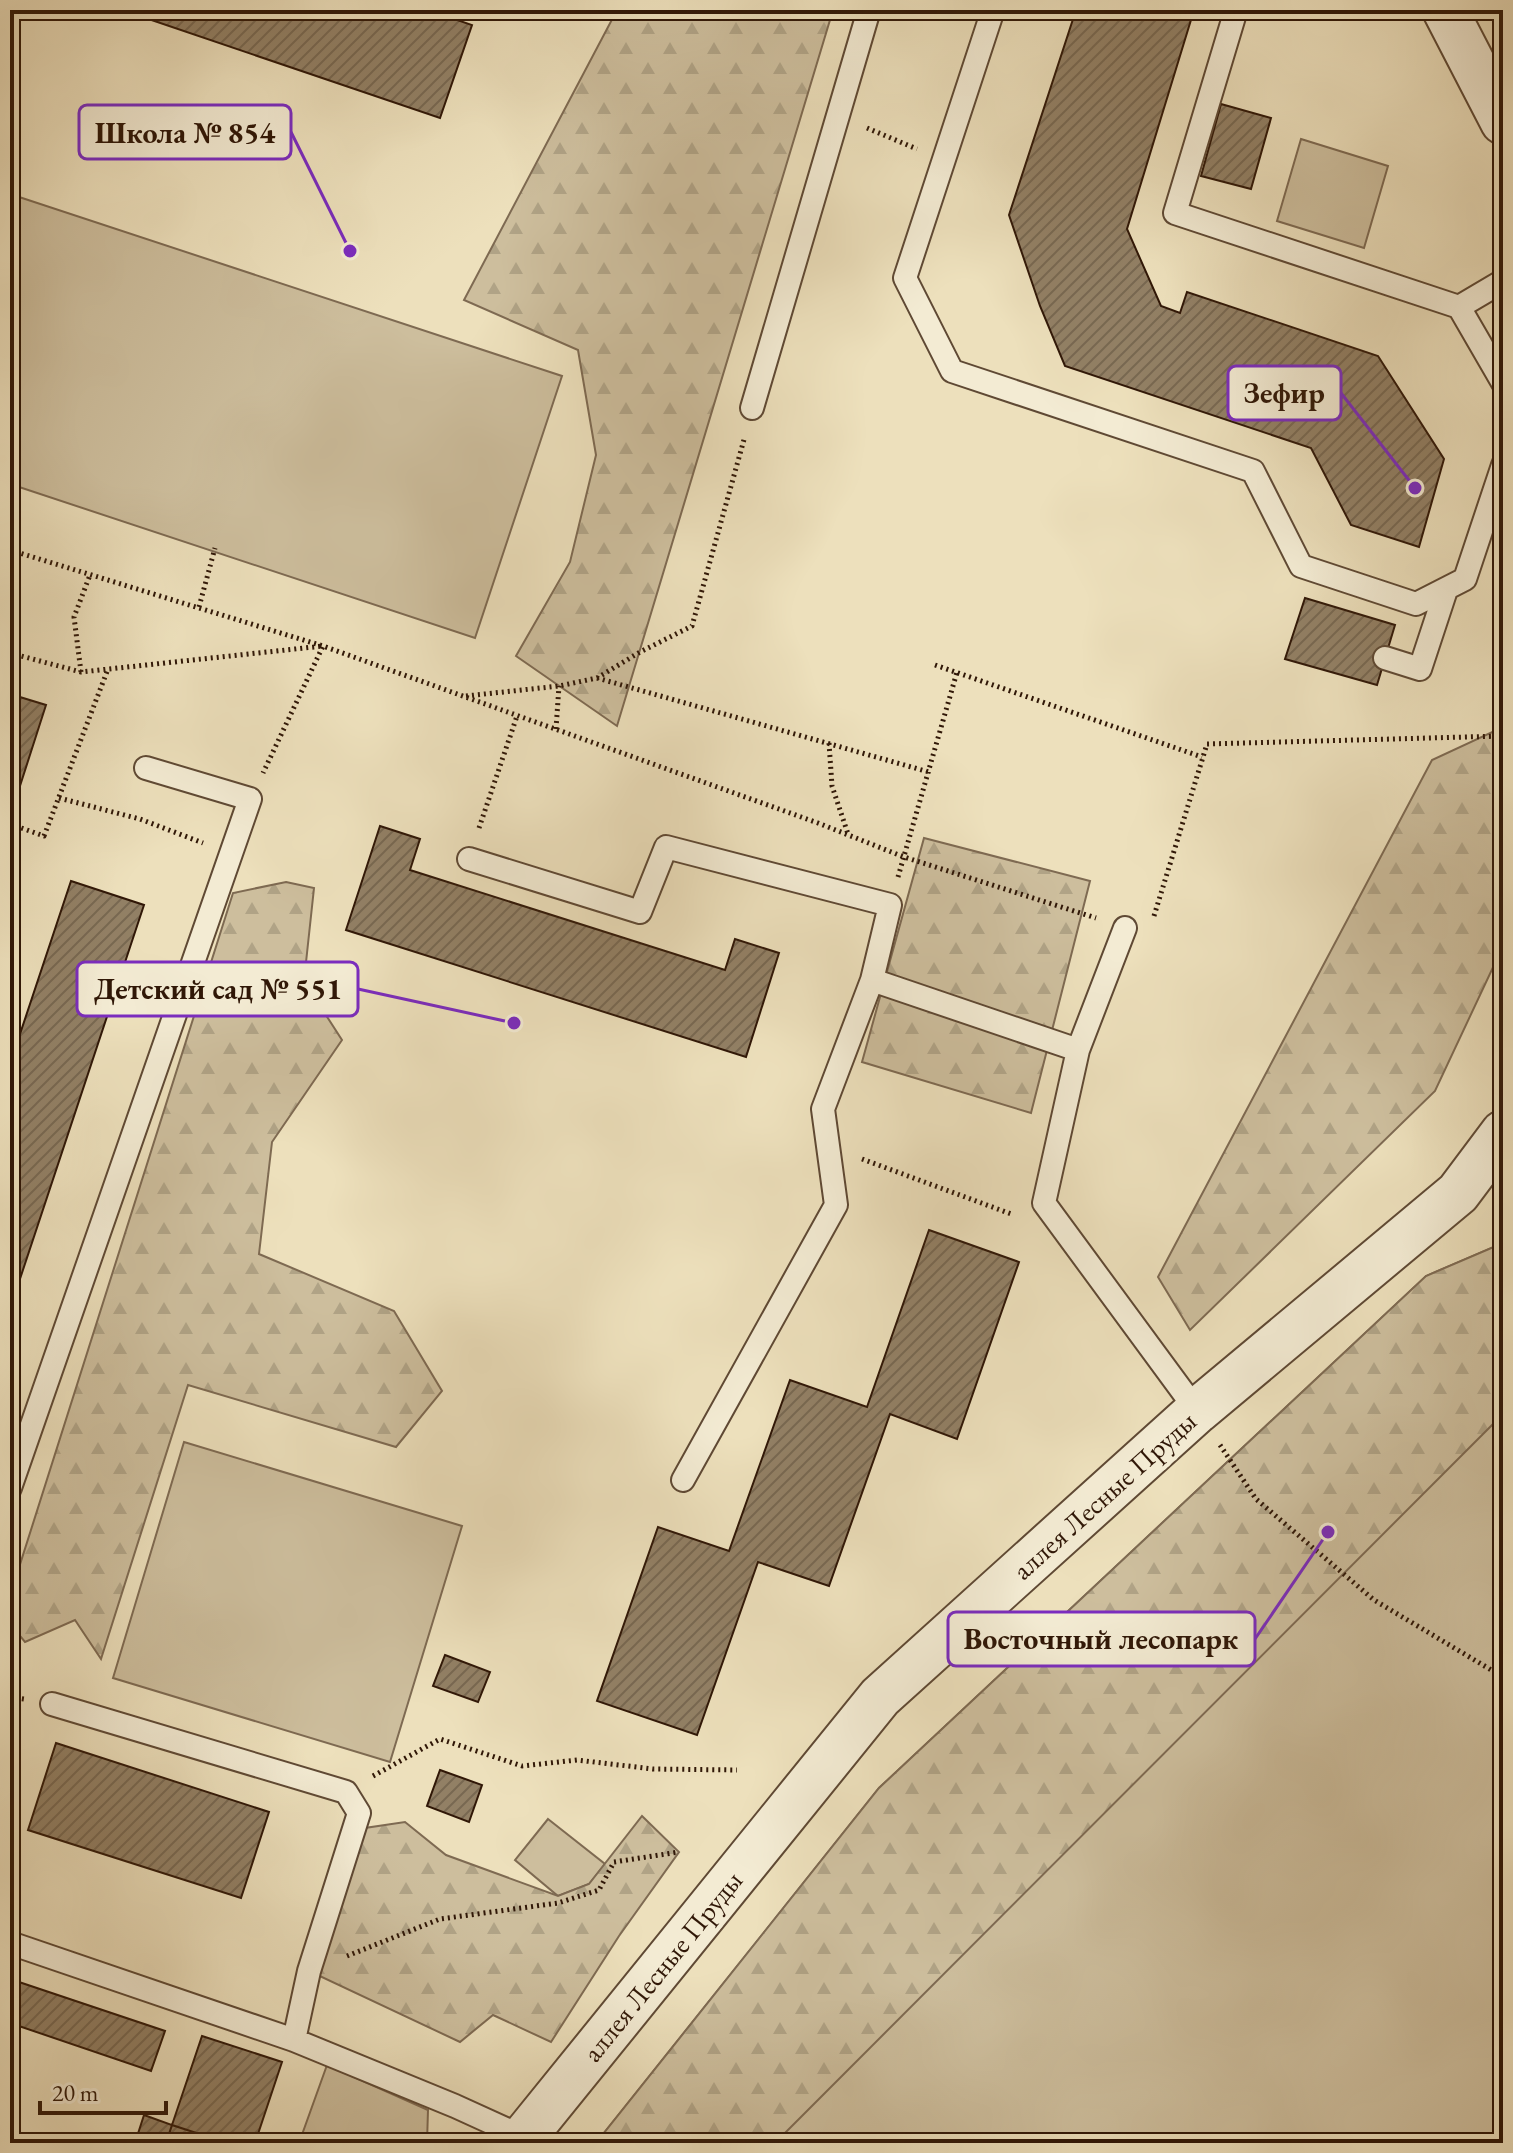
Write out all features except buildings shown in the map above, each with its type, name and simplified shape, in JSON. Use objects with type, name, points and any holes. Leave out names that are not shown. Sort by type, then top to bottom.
[{"type":"street","points":[[1445,10],[1503,122]]},
{"type":"street","name":"аллея Лесные Пруды","points":[[521,2140],[880,1697],[1197,1411],[1458,1193],[1503,1133]]},
{"type":"lane","points":[[752,408],[869,10]]},
{"type":"lane","points":[[993,10],[905,278],[952,371],[1253,471],[1301,566],[1416,604],[1465,579],[1503,465]]},
{"type":"lane","points":[[1236,10],[1175,213],[1459,307],[1503,383]]},
{"type":"lane","points":[[1459,307],[1503,281]]},
{"type":"lane","points":[[1385,658],[1420,669],[1446,590]]},
{"type":"lane","points":[[10,1488],[250,799],[146,768]]},
{"type":"lane","points":[[469,859],[640,912],[666,847],[890,905],[872,980],[823,1109],[836,1205],[683,1480]]},
{"type":"lane","points":[[1125,928],[1078,1050],[1044,1203],[1197,1411]]},
{"type":"lane","points":[[872,980],[1078,1050]]},
{"type":"lane","points":[[52,1704],[346,1792],[359,1813],[309,1971],[294,2040]]},
{"type":"lane","points":[[10,1943],[294,2040],[521,2140]]},
{"type":"path","points":[[838,118],[943,160]]},
{"type":"path","points":[[464,696],[559,686],[597,678],[692,626],[752,408]]},
{"type":"path","points":[[199,607],[215,548]]},
{"type":"path","points":[[10,550],[323,646],[904,857],[1125,928]]},
{"type":"path","points":[[81,672],[74,617],[90,575]]},
{"type":"path","points":[[10,653],[81,672],[323,646]]},
{"type":"path","points":[[250,799],[323,646]]},
{"type":"path","points":[[935,665],[1203,757]]},
{"type":"path","points":[[10,824],[44,836],[108,669]]},
{"type":"path","points":[[904,857],[957,672]]},
{"type":"path","points":[[597,678],[929,772]]},
{"type":"path","points":[[556,729],[559,686]]},
{"type":"path","points":[[469,859],[517,716]]},
{"type":"path","points":[[1207,744],[1503,736]]},
{"type":"path","points":[[829,743],[832,786],[848,835]]},
{"type":"path","points":[[59,798],[140,819],[231,853]]},
{"type":"path","points":[[828,1147],[1068,1235]]},
{"type":"path","points":[[1197,1411],[1256,1499],[1374,1600],[1503,1677]]},
{"type":"path","points":[[346,1792],[440,1739],[522,1766],[577,1760],[653,1769],[737,1770]]},
{"type":"path","points":[[309,1971],[440,1919],[558,1903],[599,1890],[614,1862],[679,1852]]},
{"type":"green space","points":[[617,10],[833,10],[617,726],[516,656],[570,562],[596,455],[578,350],[464,300]]},
{"type":"green space","points":[[1301,139],[1388,166],[1364,248],[1277,221]]},
{"type":"green space","points":[[10,194],[562,376],[475,638],[10,484]]},
{"type":"green space","points":[[1503,727],[1503,946],[1435,1091],[1190,1330],[1158,1277],[1432,760]]},
{"type":"green space","points":[[924,838],[1090,881],[1031,1113],[862,1062]]},
{"type":"green space","points":[[286,882],[314,888],[304,981],[342,1040],[272,1142],[259,1254],[394,1311],[442,1391],[396,1447],[188,1385],[101,1659],[75,1620],[25,1642],[10,1624],[10,1596],[233,893]]},
{"type":"green space","points":[[1503,1243],[1503,2143],[596,2143],[879,1788],[1426,1276]]},
{"type":"green space","points":[[1503,1243],[1503,1414],[775,2143],[596,2143],[879,1788],[1426,1276]]},
{"type":"green space","points":[[184,1442],[462,1526],[390,1762],[113,1678]]},
{"type":"green space","points":[[642,1816],[679,1852],[619,1936],[551,2042],[493,2015],[460,2042],[309,1971],[365,1828],[405,1822],[446,1855],[558,1896],[589,1884]]},
{"type":"green space","points":[[548,1819],[605,1864],[589,1884],[558,1896],[515,1860]]},
{"type":"green space","points":[[327,2065],[428,2110],[427,2143],[299,2143]]},
{"type":"place","name":"Школа № 854","points":[[350,251]]},
{"type":"place","name":"Зефир","points":[[1415,488]]},
{"type":"place","name":"Детский сад № 551","points":[[514,1023]]},
{"type":"place","name":"Восточный лесопарк","points":[[1328,1532]]}]
